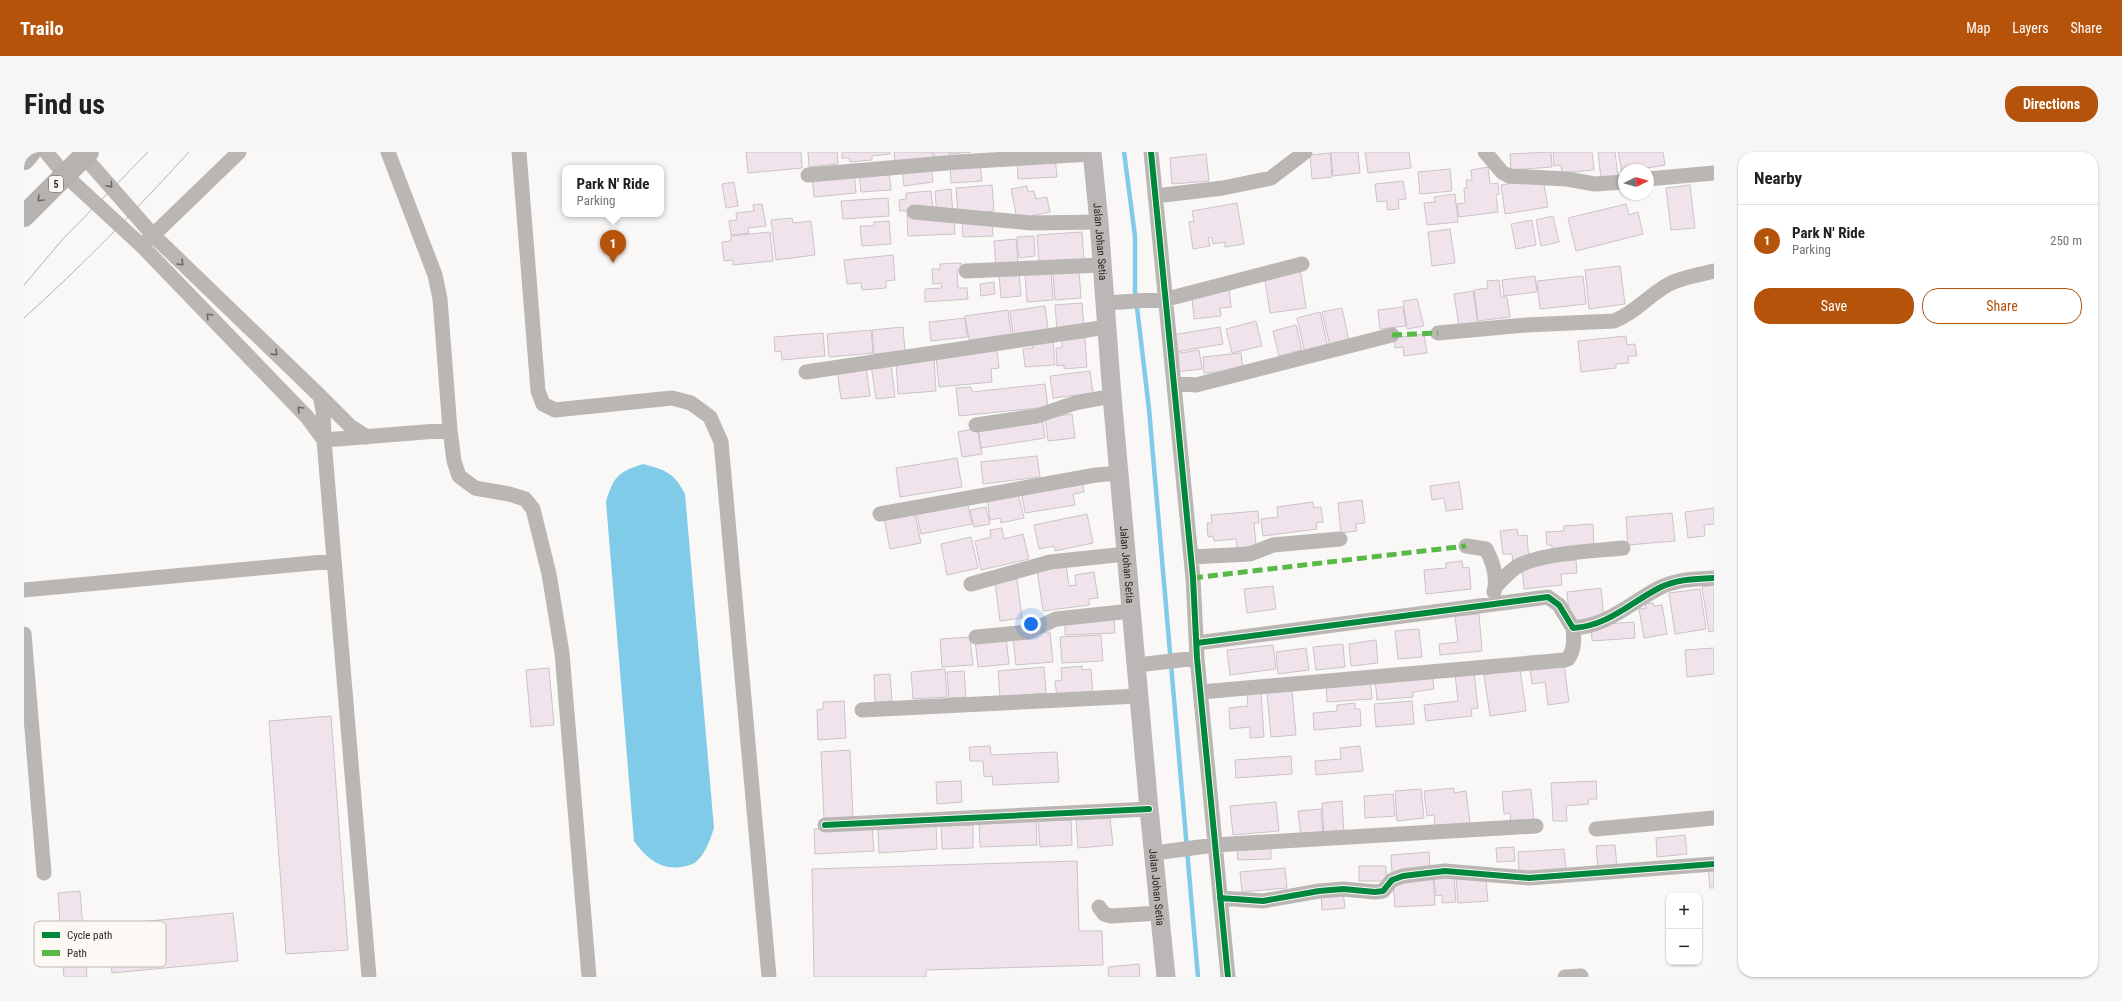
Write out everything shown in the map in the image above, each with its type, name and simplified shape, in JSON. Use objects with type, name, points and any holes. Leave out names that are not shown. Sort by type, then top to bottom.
[{"type":"highway","points":[[24,158],[30,152]]},
{"type":"highway","name":"5","points":[[24,216],[65,175],[84,153]]},
{"type":"main road","name":"Jalan Johan Setia","points":[[1092,153],[1099,222],[1101,265],[1113,303],[1107,327],[1112,396],[1109,474],[1124,612],[1137,665],[1130,696],[1149,809],[1166,977]]},
{"type":"street","points":[[46,152],[65,175],[142,246],[307,417],[324,440]]},
{"type":"street","points":[[142,246],[239,152]]},
{"type":"street","points":[[388,152],[435,275],[440,299],[450,430],[454,461],[459,476],[475,488],[509,494],[525,499],[533,509],[549,574],[562,653],[589,977]]},
{"type":"street","points":[[519,152],[538,391],[543,404],[555,410],[672,398],[691,403],[710,417],[721,442],[769,977]]},
{"type":"street","points":[[1151,152],[1162,300],[1174,383],[1191,557],[1197,643],[1192,659],[1201,692],[1210,846],[1220,898],[1228,977]]},
{"type":"street","points":[[1154,196],[1223,188],[1271,178],[1305,152]]},
{"type":"street","points":[[1485,152],[1502,172],[1509,176],[1566,179],[1595,184],[1618,182]]},
{"type":"street","points":[[84,153],[154,235],[350,426],[367,437]]},
{"type":"street","points":[[808,176],[965,162],[1092,153]]},
{"type":"street","points":[[1654,179],[1710,174]]},
{"type":"street","points":[[914,212],[965,219],[1031,223],[1099,222]]},
{"type":"street","points":[[1113,303],[1162,300],[1302,264]]},
{"type":"street","points":[[966,271],[1101,265]]},
{"type":"street","points":[[1438,332],[1526,325],[1614,321],[1625,317],[1668,284],[1687,277],[1714,271]]},
{"type":"street","points":[[806,372],[1107,327]]},
{"type":"street","points":[[1174,383],[1196,385],[1392,335]]},
{"type":"street","points":[[320,396],[323,410],[324,440],[369,977]]},
{"type":"street","points":[[976,425],[1037,416],[1075,403],[1112,396]]},
{"type":"street","points":[[324,440],[450,430]]},
{"type":"street","points":[[880,514],[1109,474]]},
{"type":"street","points":[[1191,557],[1250,554],[1273,545],[1340,539]]},
{"type":"street","points":[[1466,546],[1486,549],[1492,560],[1495,587]]},
{"type":"street","points":[[1488,603],[1495,587],[1506,576],[1520,566],[1537,558],[1623,548]]},
{"type":"street","points":[[971,584],[1050,562],[1117,555]]},
{"type":"street","points":[[24,590],[334,560]]},
{"type":"street","points":[[1573,628],[1600,623],[1614,617],[1660,588],[1681,580],[1714,578]]},
{"type":"street","points":[[1197,643],[1488,603],[1548,597],[1559,605],[1573,628],[1573,650],[1568,659],[1565,660],[1201,692]]},
{"type":"street","points":[[976,637],[1028,632],[1056,618],[1124,612]]},
{"type":"street","points":[[24,634],[44,873]]},
{"type":"street","points":[[1137,665],[1192,659]]},
{"type":"street","points":[[862,710],[1130,696]]},
{"type":"street","points":[[825,825],[1149,809]]},
{"type":"street","points":[[1596,829],[1714,818]]},
{"type":"street","points":[[1154,853],[1210,846],[1536,826]]},
{"type":"street","points":[[1220,898],[1263,901],[1319,891],[1343,889],[1375,892],[1383,891],[1392,880],[1403,876],[1445,871],[1529,878],[1714,864]]},
{"type":"street","points":[[1099,907],[1104,914],[1111,916],[1160,913]]},
{"type":"street","points":[[1565,977],[1581,976]]},
{"type":"water","points":[[643,464],[658,468],[668,473],[677,481],[685,494],[714,828],[705,850],[697,861],[690,865],[677,867],[670,867],[656,862],[644,853],[634,841],[606,502],[614,481],[622,473]]},
{"type":"building","points":[[746,152],[801,152],[802,168],[748,173]]},
{"type":"building","points":[[808,152],[837,152],[838,164],[809,167]]},
{"type":"building","points":[[842,152],[890,152],[890,154],[872,156],[872,160],[850,162],[849,158],[842,158]]},
{"type":"building","points":[[894,152],[932,152],[933,159],[895,163]]},
{"type":"building","points":[[934,152],[949,152],[950,156],[934,157]]},
{"type":"building","points":[[950,152],[971,152],[950,154]]},
{"type":"building","points":[[1331,152],[1358,152],[1360,173],[1333,176]]},
{"type":"building","points":[[1365,152],[1409,152],[1411,168],[1368,173]]},
{"type":"building","points":[[1551,152],[1552,167],[1511,170],[1510,154]]},
{"type":"building","points":[[1553,152],[1592,152],[1594,170],[1562,173],[1561,165],[1554,166]]},
{"type":"building","points":[[1598,152],[1615,152],[1618,176],[1601,178]]},
{"type":"building","points":[[1618,152],[1663,152],[1665,165],[1654,167],[1654,164],[1620,164]]},
{"type":"building","points":[[1330,153],[1332,177],[1312,179],[1310,155]]},
{"type":"building","points":[[1206,154],[1209,181],[1172,184],[1170,158]]},
{"type":"building","points":[[1055,158],[1057,177],[1018,179],[1017,161]]},
{"type":"building","points":[[980,163],[982,181],[951,183],[950,166]]},
{"type":"building","points":[[931,166],[933,182],[904,186],[902,169]]},
{"type":"building","points":[[1488,167],[1490,184],[1498,183],[1499,194],[1496,195],[1498,212],[1459,217],[1457,204],[1465,203],[1464,188],[1467,188],[1466,180],[1472,180],[1471,170]]},
{"type":"building","points":[[1450,169],[1452,191],[1420,194],[1418,172]]},
{"type":"building","points":[[889,170],[891,190],[861,192],[859,172]]},
{"type":"building","points":[[854,172],[856,193],[814,197],[812,176]]},
{"type":"building","points":[[1543,178],[1548,207],[1505,214],[1501,185]]},
{"type":"building","points":[[1403,181],[1406,199],[1398,200],[1399,209],[1387,210],[1387,201],[1377,202],[1375,184]]},
{"type":"building","points":[[734,182],[738,206],[726,208],[722,184]]},
{"type":"building","points":[[992,185],[994,211],[958,214],[956,188]]},
{"type":"building","points":[[1690,185],[1695,228],[1671,230],[1666,188]]},
{"type":"building","points":[[1027,186],[1028,192],[1034,191],[1036,199],[1047,197],[1050,212],[1017,219],[1011,189]]},
{"type":"building","points":[[951,189],[953,215],[937,217],[935,191]]},
{"type":"building","points":[[931,191],[933,209],[900,211],[899,200],[906,199],[906,193]]},
{"type":"building","points":[[1455,194],[1458,222],[1427,225],[1424,203],[1435,202],[1434,197]]},
{"type":"building","points":[[888,198],[889,216],[843,219],[841,201]]},
{"type":"building","points":[[1237,203],[1244,244],[1225,247],[1225,242],[1213,244],[1212,237],[1208,238],[1210,246],[1193,249],[1189,222],[1194,221],[1192,211]]},
{"type":"building","points":[[762,204],[766,226],[748,228],[749,233],[731,235],[729,221],[737,220],[736,213],[754,211],[753,205]]},
{"type":"building","points":[[1626,204],[1629,215],[1638,212],[1643,234],[1576,251],[1568,218]]},
{"type":"building","points":[[907,215],[954,219],[955,234],[908,236]]},
{"type":"building","points":[[1553,216],[1559,242],[1541,246],[1536,220]]},
{"type":"building","points":[[792,218],[793,223],[811,221],[815,255],[776,260],[771,220]]},
{"type":"building","points":[[1532,220],[1536,245],[1516,249],[1511,224]]},
{"type":"building","points":[[889,221],[891,244],[862,246],[860,226],[874,226],[874,222]]},
{"type":"building","points":[[992,221],[993,236],[963,237],[962,223]]},
{"type":"building","points":[[1450,229],[1455,263],[1432,266],[1428,232]]},
{"type":"building","points":[[770,232],[773,261],[733,265],[733,260],[724,261],[722,242],[731,241],[731,236]]},
{"type":"building","points":[[1082,232],[1084,260],[1039,262],[1037,235]]},
{"type":"building","points":[[1034,236],[1035,256],[1019,258],[1017,237]]},
{"type":"building","points":[[1016,239],[1018,265],[996,267],[994,241]]},
{"type":"building","points":[[893,255],[895,280],[886,281],[886,288],[862,290],[861,283],[847,284],[844,260]]},
{"type":"building","points":[[961,263],[961,270],[957,270],[958,288],[967,288],[968,299],[925,302],[925,289],[942,288],[941,283],[933,284],[932,269],[940,269],[940,264]]},
{"type":"building","points":[[1620,266],[1625,304],[1589,309],[1585,270]]},
{"type":"building","points":[[1300,268],[1306,308],[1270,313],[1264,274]]},
{"type":"building","points":[[1079,271],[1081,298],[1055,300],[1053,273]]},
{"type":"building","points":[[1051,272],[1053,300],[1027,302],[1025,275]]},
{"type":"building","points":[[1019,273],[1021,296],[1001,298],[999,275]]},
{"type":"building","points":[[1535,276],[1537,292],[1504,296],[1502,280]]},
{"type":"building","points":[[1583,276],[1586,304],[1540,309],[1537,281]]},
{"type":"building","points":[[1228,279],[1231,307],[1220,308],[1221,316],[1194,319],[1192,297]]},
{"type":"building","points":[[1499,280],[1501,297],[1507,297],[1510,317],[1478,321],[1474,290],[1488,288],[1487,281]]},
{"type":"building","points":[[994,282],[995,294],[981,296],[980,284]]},
{"type":"building","points":[[1473,291],[1478,324],[1459,327],[1454,294]]},
{"type":"building","points":[[1417,299],[1424,326],[1407,329],[1403,301]]},
{"type":"building","points":[[1082,303],[1084,327],[1057,330],[1055,305]]},
{"type":"building","points":[[1045,306],[1048,329],[1013,334],[1010,311]]},
{"type":"building","points":[[1403,307],[1406,326],[1380,329],[1378,310]]},
{"type":"building","points":[[1342,308],[1349,341],[1330,346],[1322,312]]},
{"type":"building","points":[[1008,310],[1011,334],[969,340],[965,316]]},
{"type":"building","points":[[1320,312],[1328,348],[1305,353],[1297,318]]},
{"type":"building","points":[[965,318],[967,337],[931,341],[929,322]]},
{"type":"building","points":[[1256,321],[1262,346],[1232,353],[1226,329]]},
{"type":"building","points":[[1296,325],[1302,350],[1279,356],[1273,331]]},
{"type":"building","points":[[903,327],[905,351],[874,354],[872,330]]},
{"type":"building","points":[[1220,327],[1223,344],[1175,352],[1172,335]]},
{"type":"building","points":[[871,330],[873,353],[829,357],[827,334]]},
{"type":"building","points":[[823,333],[825,356],[782,360],[781,351],[775,352],[774,337]]},
{"type":"building","points":[[1424,334],[1427,353],[1404,356],[1403,347],[1395,348],[1394,338]]},
{"type":"building","points":[[1626,336],[1627,345],[1635,344],[1637,356],[1628,356],[1629,363],[1616,364],[1616,368],[1581,372],[1578,341]]},
{"type":"building","points":[[1085,338],[1087,367],[1064,369],[1064,365],[1057,366],[1056,348],[1062,348],[1062,340]]},
{"type":"building","points":[[1053,340],[1055,365],[1025,367],[1023,349],[1033,348],[1032,342]]},
{"type":"building","points":[[997,350],[999,368],[991,369],[992,382],[939,387],[936,356]]},
{"type":"building","points":[[1199,350],[1202,369],[1176,372],[1174,354]]},
{"type":"building","points":[[1241,353],[1243,370],[1204,373],[1203,357]]},
{"type":"building","points":[[934,359],[936,391],[898,394],[896,362]]},
{"type":"building","points":[[891,363],[895,397],[876,399],[871,365]]},
{"type":"building","points":[[866,366],[870,396],[841,399],[837,369]]},
{"type":"building","points":[[1090,371],[1093,393],[1053,398],[1050,376]]},
{"type":"building","points":[[1045,384],[1048,407],[959,416],[956,388],[971,387],[972,392]]},
{"type":"building","points":[[1072,414],[1075,438],[1048,441],[1045,418]]},
{"type":"building","points":[[1042,417],[1045,438],[981,448],[978,426]]},
{"type":"building","points":[[977,428],[982,454],[962,457],[958,432]]},
{"type":"building","points":[[1037,456],[1040,477],[983,484],[981,462]]},
{"type":"building","points":[[957,458],[962,487],[900,497],[896,468]]},
{"type":"building","points":[[1082,479],[1084,492],[1073,494],[1075,505],[1025,513],[1021,490]]},
{"type":"building","points":[[1459,482],[1463,509],[1446,511],[1444,498],[1432,500],[1430,486]]},
{"type":"building","points":[[1017,490],[1024,518],[1001,523],[1000,518],[990,520],[987,497]]},
{"type":"building","points":[[1362,500],[1365,523],[1356,524],[1357,531],[1341,533],[1338,503]]},
{"type":"building","points":[[967,501],[972,524],[921,534],[916,511]]},
{"type":"building","points":[[1313,502],[1314,508],[1321,507],[1323,522],[1316,523],[1317,529],[1263,536],[1261,519],[1278,517],[1277,507]]},
{"type":"building","points":[[986,507],[990,524],[974,527],[970,510]]},
{"type":"building","points":[[1714,508],[1714,524],[1704,525],[1705,536],[1688,538],[1685,512]]},
{"type":"building","points":[[914,511],[921,543],[890,549],[884,518]]},
{"type":"building","points":[[1258,511],[1259,523],[1254,523],[1256,546],[1237,548],[1236,539],[1214,541],[1213,536],[1208,537],[1207,523],[1212,523],[1211,515]]},
{"type":"building","points":[[1672,513],[1675,541],[1628,545],[1626,517]]},
{"type":"building","points":[[1087,514],[1093,543],[1055,551],[1054,546],[1039,549],[1034,525]]},
{"type":"building","points":[[1593,524],[1594,547],[1552,550],[1552,545],[1547,545],[1546,532],[1564,531],[1564,526]]},
{"type":"building","points":[[1002,528],[1004,539],[1023,534],[1029,559],[981,570],[975,541],[991,537],[990,530]]},
{"type":"building","points":[[1517,529],[1518,536],[1527,535],[1529,561],[1513,562],[1512,554],[1503,554],[1500,531]]},
{"type":"building","points":[[971,537],[978,568],[947,575],[941,544]]},
{"type":"building","points":[[1576,560],[1577,573],[1561,574],[1562,585],[1524,589],[1522,565]]},
{"type":"building","points":[[1462,561],[1463,568],[1469,567],[1471,589],[1426,594],[1424,570],[1446,568],[1446,563]]},
{"type":"building","points":[[1066,565],[1069,586],[1076,585],[1075,575],[1094,572],[1098,598],[1089,599],[1089,605],[1043,611],[1037,569]]},
{"type":"building","points":[[1017,579],[1022,618],[1000,621],[995,582]]},
{"type":"building","points":[[1714,585],[1714,631],[1709,632],[1702,587]]},
{"type":"building","points":[[1273,586],[1276,609],[1247,613],[1244,589]]},
{"type":"building","points":[[1601,588],[1604,619],[1574,622],[1569,615],[1567,592]]},
{"type":"building","points":[[1700,589],[1706,629],[1675,634],[1669,593]]},
{"type":"building","points":[[1653,603],[1654,606],[1662,605],[1667,634],[1644,638],[1639,609],[1646,608],[1645,604]]},
{"type":"building","points":[[1479,614],[1482,651],[1440,655],[1439,644],[1458,642],[1455,616]]},
{"type":"building","points":[[1114,619],[1115,633],[1065,635],[1065,622]]},
{"type":"building","points":[[1634,622],[1635,638],[1592,641],[1591,625]]},
{"type":"building","points":[[1419,629],[1422,657],[1398,659],[1395,631]]},
{"type":"building","points":[[1050,632],[1053,662],[1016,665],[1013,639],[1037,637],[1036,633]]},
{"type":"building","points":[[1101,635],[1103,661],[1062,663],[1060,637]]},
{"type":"building","points":[[970,637],[973,665],[942,667],[940,639]]},
{"type":"building","points":[[1006,637],[1009,664],[978,667],[975,640]]},
{"type":"building","points":[[1376,640],[1378,663],[1351,666],[1349,644]]},
{"type":"building","points":[[1343,644],[1345,667],[1316,670],[1313,647]]},
{"type":"building","points":[[1273,645],[1276,669],[1230,675],[1227,650]]},
{"type":"building","points":[[1306,648],[1309,670],[1278,674],[1276,652]]},
{"type":"building","points":[[1714,648],[1714,674],[1687,677],[1685,650]]},
{"type":"building","points":[[1564,664],[1569,702],[1548,705],[1545,682],[1532,684],[1530,668]]},
{"type":"building","points":[[1082,666],[1082,670],[1091,669],[1093,694],[1057,697],[1055,681],[1062,680],[1061,668]]},
{"type":"building","points":[[1044,667],[1046,693],[1000,697],[998,671]]},
{"type":"building","points":[[549,668],[554,725],[531,727],[526,670]]},
{"type":"building","points":[[945,669],[947,697],[913,699],[911,672]]},
{"type":"building","points":[[1520,669],[1526,711],[1490,716],[1484,675]]},
{"type":"building","points":[[964,671],[966,697],[949,698],[947,672]]},
{"type":"building","points":[[1474,671],[1478,708],[1471,709],[1472,716],[1426,721],[1424,705],[1458,701],[1455,674]]},
{"type":"building","points":[[1432,673],[1434,689],[1413,692],[1413,697],[1377,700],[1375,678]]},
{"type":"building","points":[[890,674],[892,701],[875,702],[874,675]]},
{"type":"building","points":[[1370,678],[1372,699],[1327,702],[1326,682]]},
{"type":"building","points":[[1292,691],[1296,735],[1271,737],[1267,693]]},
{"type":"building","points":[[1261,693],[1264,737],[1250,738],[1250,727],[1230,729],[1229,708],[1248,706],[1247,694]]},
{"type":"building","points":[[844,701],[846,738],[818,740],[817,710],[823,709],[823,702]]},
{"type":"building","points":[[1412,701],[1414,724],[1376,727],[1374,704]]},
{"type":"building","points":[[1355,703],[1355,709],[1360,709],[1361,726],[1314,730],[1313,713],[1337,711],[1337,705]]},
{"type":"building","points":[[331,716],[348,950],[286,954],[269,721]]},
{"type":"building","points":[[990,746],[991,755],[1057,752],[1059,782],[993,785],[992,776],[984,777],[983,761],[970,761],[969,747]]},
{"type":"building","points":[[1360,746],[1363,771],[1316,775],[1315,761],[1341,759],[1340,748]]},
{"type":"building","points":[[850,750],[853,818],[824,819],[821,752]]},
{"type":"building","points":[[1291,756],[1292,774],[1236,778],[1235,760]]},
{"type":"building","points":[[961,781],[962,802],[937,804],[936,782]]},
{"type":"building","points":[[1596,781],[1597,799],[1588,799],[1589,804],[1566,806],[1567,821],[1553,821],[1551,783]]},
{"type":"building","points":[[1454,788],[1454,793],[1466,791],[1470,824],[1435,827],[1434,815],[1427,816],[1424,791]]},
{"type":"building","points":[[1421,789],[1424,818],[1397,821],[1395,791]]},
{"type":"building","points":[[1531,789],[1534,820],[1511,823],[1510,813],[1504,814],[1502,792]]},
{"type":"building","points":[[1393,794],[1395,816],[1365,818],[1364,796]]},
{"type":"building","points":[[1342,801],[1344,835],[1324,837],[1322,803]]},
{"type":"building","points":[[1276,802],[1279,831],[1233,835],[1230,806]]},
{"type":"building","points":[[1321,809],[1323,835],[1301,837],[1298,811]]},
{"type":"building","points":[[1110,818],[1113,845],[1078,848],[1076,820]]},
{"type":"building","points":[[1036,820],[1037,845],[980,847],[979,821]]},
{"type":"building","points":[[1071,820],[1072,845],[1040,847],[1038,821]]},
{"type":"building","points":[[936,825],[937,849],[879,853],[878,829]]},
{"type":"building","points":[[973,825],[973,848],[942,849],[941,826]]},
{"type":"building","points":[[872,826],[874,851],[815,854],[814,829]]},
{"type":"building","points":[[1685,835],[1687,854],[1657,857],[1656,838]]},
{"type":"building","points":[[1615,845],[1617,867],[1598,869],[1596,846]]},
{"type":"building","points":[[1271,846],[1271,859],[1238,860],[1237,848]]},
{"type":"building","points":[[1514,847],[1515,861],[1497,862],[1496,848]]},
{"type":"building","points":[[1564,849],[1566,869],[1519,872],[1518,852]]},
{"type":"building","points":[[1429,852],[1430,869],[1392,873],[1391,855]]},
{"type":"building","points":[[1077,861],[1079,931],[1102,931],[1103,965],[926,970],[926,977],[814,977],[812,869]]},
{"type":"building","points":[[1359,866],[1386,866],[1386,881],[1359,881]]},
{"type":"building","points":[[1708,867],[1714,867],[1714,888],[1710,888]]},
{"type":"building","points":[[1285,868],[1287,888],[1242,892],[1240,872]]},
{"type":"building","points":[[1433,876],[1435,905],[1395,907],[1393,884]]},
{"type":"building","points":[[1454,876],[1456,902],[1442,903],[1442,895],[1436,896],[1434,878]]},
{"type":"building","points":[[1456,876],[1486,881],[1488,901],[1458,903]]},
{"type":"building","points":[[80,891],[82,921],[60,921],[58,893]]},
{"type":"building","points":[[1343,892],[1345,908],[1322,910],[1321,894]]},
{"type":"building","points":[[233,913],[238,961],[112,973],[111,967],[166,967],[166,921],[149,921]]},
{"type":"building","points":[[1139,964],[1140,977],[1109,977],[1108,967]]},
{"type":"building","points":[[63,967],[86,967],[87,977],[64,977]]},
{"type":"waterway","points":[[1124,152],[1135,236],[1135,291],[1149,409],[1198,977]]},
{"type":"tram line","points":[[24,285],[62,240],[148,152]]},
{"type":"tram line","points":[[24,318],[108,237],[189,152]]},
{"type":"marked path","points":[[1392,335],[1438,333]]},
{"type":"marked path","points":[[1193,578],[1466,546]]},
{"type":"cycle path","points":[[1151,152],[1193,578],[1197,658],[1228,977]]},
{"type":"cycle path","points":[[1197,643],[1548,597],[1559,605],[1573,628],[1597,623],[1608,618],[1666,585],[1686,580],[1714,578]]},
{"type":"cycle path","points":[[825,825],[1149,809]]},
{"type":"cycle path","points":[[1220,898],[1263,901],[1319,891],[1343,889],[1375,892],[1383,891],[1392,880],[1403,876],[1445,871],[1529,878],[1714,864]]},
{"type":"place","name":"Park N' Ride","points":[[613,263]]}]
